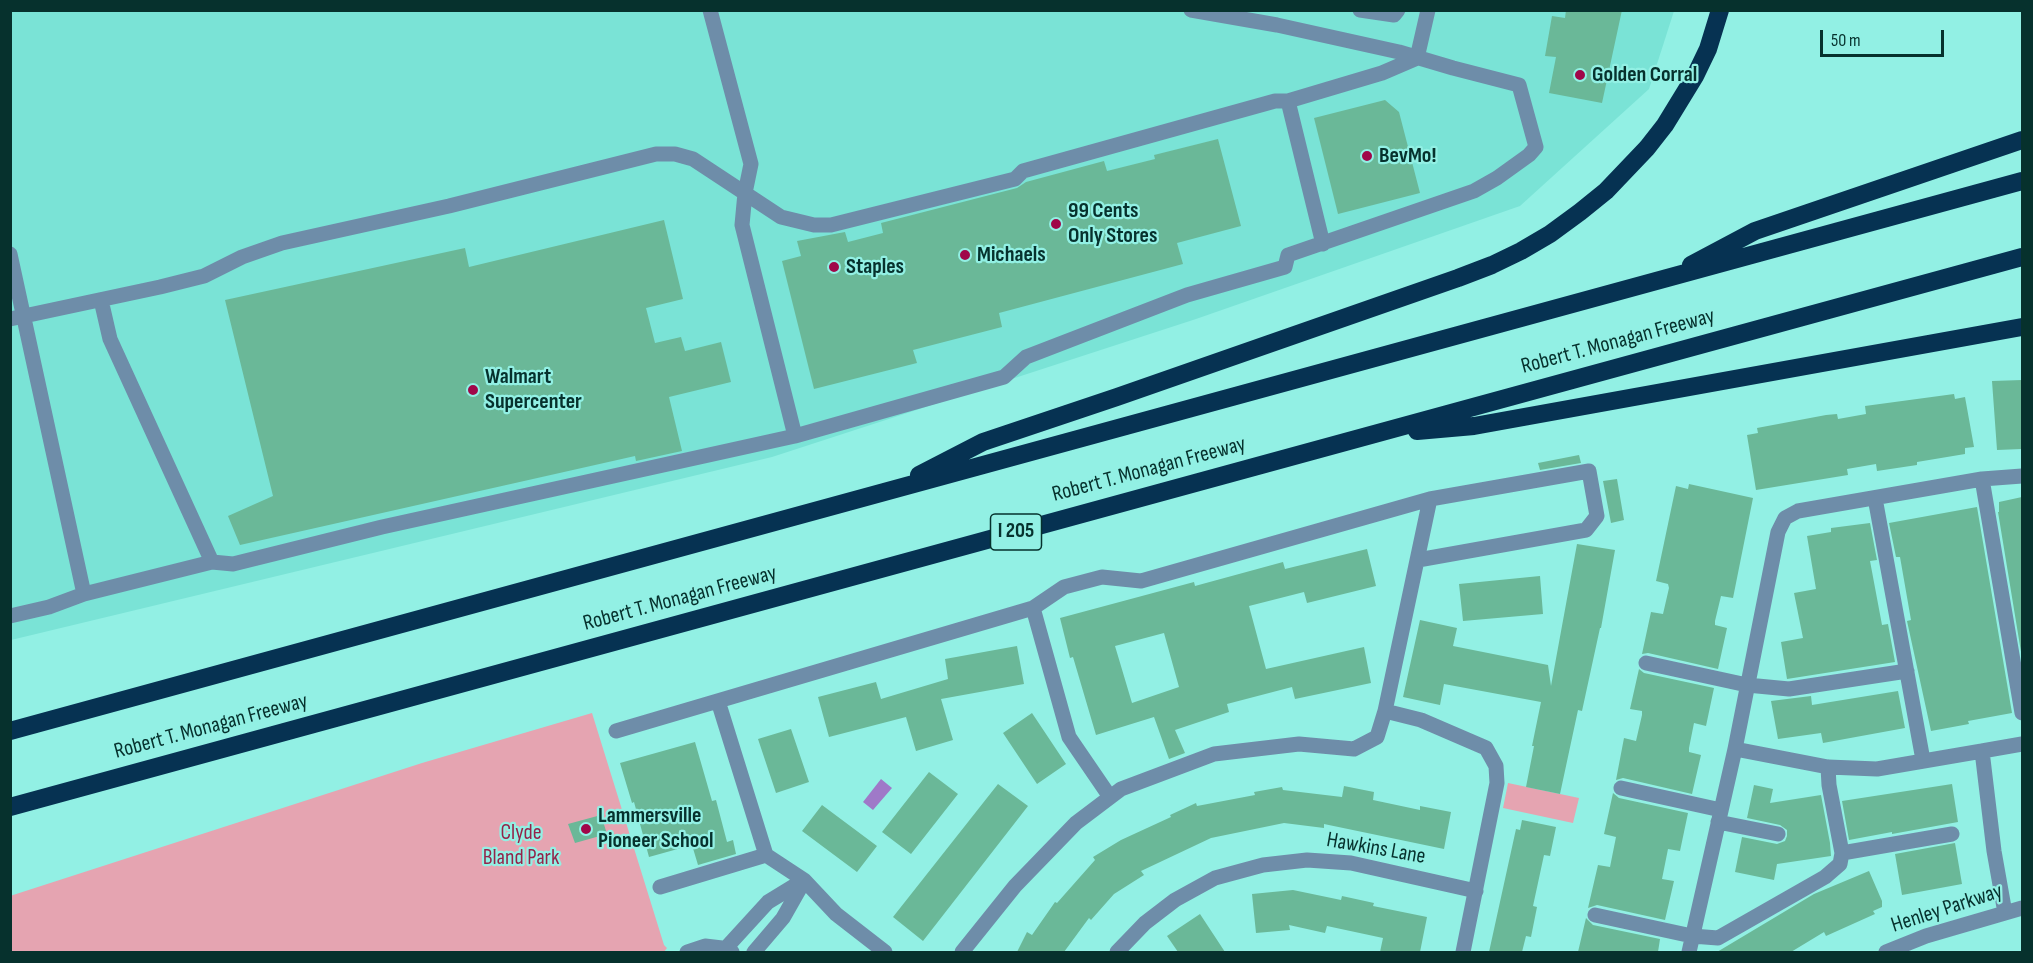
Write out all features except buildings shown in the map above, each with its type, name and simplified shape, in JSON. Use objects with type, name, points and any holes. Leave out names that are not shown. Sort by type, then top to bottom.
[{"type":"highway","points":[[885,492],[983,442],[1117,398],[1447,282],[1492,265],[1550,234],[1606,191],[1647,148],[1665,125],[1695,76],[1708,49],[1720,10]]},
{"type":"highway","points":[[1661,280],[1755,231],[2022,140]]},
{"type":"highway","points":[[10,731],[2022,181]]},
{"type":"highway","name":"Robert T. Monagan Freeway","points":[[10,807],[2022,257]]},
{"type":"highway","points":[[1370,435],[1474,426],[2022,327]]},
{"type":"street","points":[[710,10],[751,164],[742,225],[795,436]]},
{"type":"street","points":[[1360,10],[1394,15],[1398,10]]},
{"type":"street","points":[[1417,58],[1428,10]]},
{"type":"street","points":[[10,616],[49,607],[84,594],[212,562],[233,564],[382,527],[795,436],[1004,377],[1026,357],[1187,295],[1285,267],[1288,255],[1474,191],[1521,160],[1536,147],[1519,85],[1399,52],[1276,25],[1201,12]]},
{"type":"street","points":[[17,318],[204,276],[242,257],[282,243],[449,206],[656,154],[675,154],[693,159],[781,217],[814,225],[831,225],[1015,179],[1023,171],[1275,101],[1288,101],[1382,73],[1417,58]]},
{"type":"street","points":[[1288,101],[1323,243]]},
{"type":"street","points":[[10,254],[17,318],[84,594]]},
{"type":"street","points":[[101,300],[110,339],[212,562]]},
{"type":"street","points":[[616,731],[1033,608],[1064,587],[1102,577],[1141,582],[1430,499],[1589,471],[1597,516],[1586,530],[1418,560]]},
{"type":"street","points":[[1689,952],[1735,748],[1778,532],[1785,518],[1798,511],[1982,479],[2022,476]]},
{"type":"street","points":[[1982,479],[2022,713]]},
{"type":"street","points":[[1875,498],[1923,760]]},
{"type":"street","points":[[962,952],[1015,886],[1076,823],[1121,789],[1214,754],[1299,744],[1354,748],[1377,737],[1385,711],[1430,499]]},
{"type":"street","points":[[1033,608],[1069,737],[1110,797]]},
{"type":"street","points":[[1646,663],[1747,685],[1789,689],[1907,671]]},
{"type":"street","points":[[718,701],[766,855],[804,880],[836,914],[885,952]]},
{"type":"street","points":[[1385,711],[1421,720],[1486,748],[1496,766],[1497,783],[1463,952]]},
{"type":"street","points":[[1735,748],[1828,767],[1876,769],[2022,744]]},
{"type":"street","points":[[1982,751],[1994,851],[2005,912]]},
{"type":"street","points":[[1594,915],[1692,936],[1718,938],[1825,877],[1840,864],[1842,853],[1829,785],[1828,767]]},
{"type":"street","points":[[1621,788],[1778,834]]},
{"type":"street","points":[[1842,853],[1952,834]]},
{"type":"street","points":[[660,887],[766,855]]},
{"type":"street","name":"Hawkins Lane","points":[[1125,949],[1145,923],[1175,900],[1215,878],[1263,865],[1307,860],[1350,863],[1476,891]]},
{"type":"street","points":[[687,952],[705,946],[729,951],[768,902],[804,880]]},
{"type":"street","points":[[754,952],[783,918],[804,880]]},
{"type":"street","name":"Henley Parkway","points":[[1886,952],[1926,936],[2022,908]]},
{"type":"shaded area","points":[[10,11],[1674,11],[1649,89],[1520,206],[1196,319],[772,457],[11,640]]},
{"type":"shaded area","points":[[881,779],[892,788],[873,810],[863,802]]},
{"type":"green space","name":"Clyde Bland Park","points":[[592,713],[664,945],[667,948],[664,952],[11,952],[10,896],[422,763]]},
{"type":"green space","points":[[1508,783],[1579,798],[1573,823],[1503,808]]},
{"type":"place","name":"Golden Corral","points":[[1580,75]]},
{"type":"place","name":"BevMo!","points":[[1367,156]]},
{"type":"place","name":"99 Cents Only Stores","points":[[1056,224]]},
{"type":"place","name":"Michaels","points":[[965,255]]},
{"type":"place","name":"Staples","points":[[834,267]]},
{"type":"place","name":"Walmart Supercenter","points":[[473,390]]},
{"type":"place","name":"Lammersville Pioneer School","points":[[586,829]]}]
